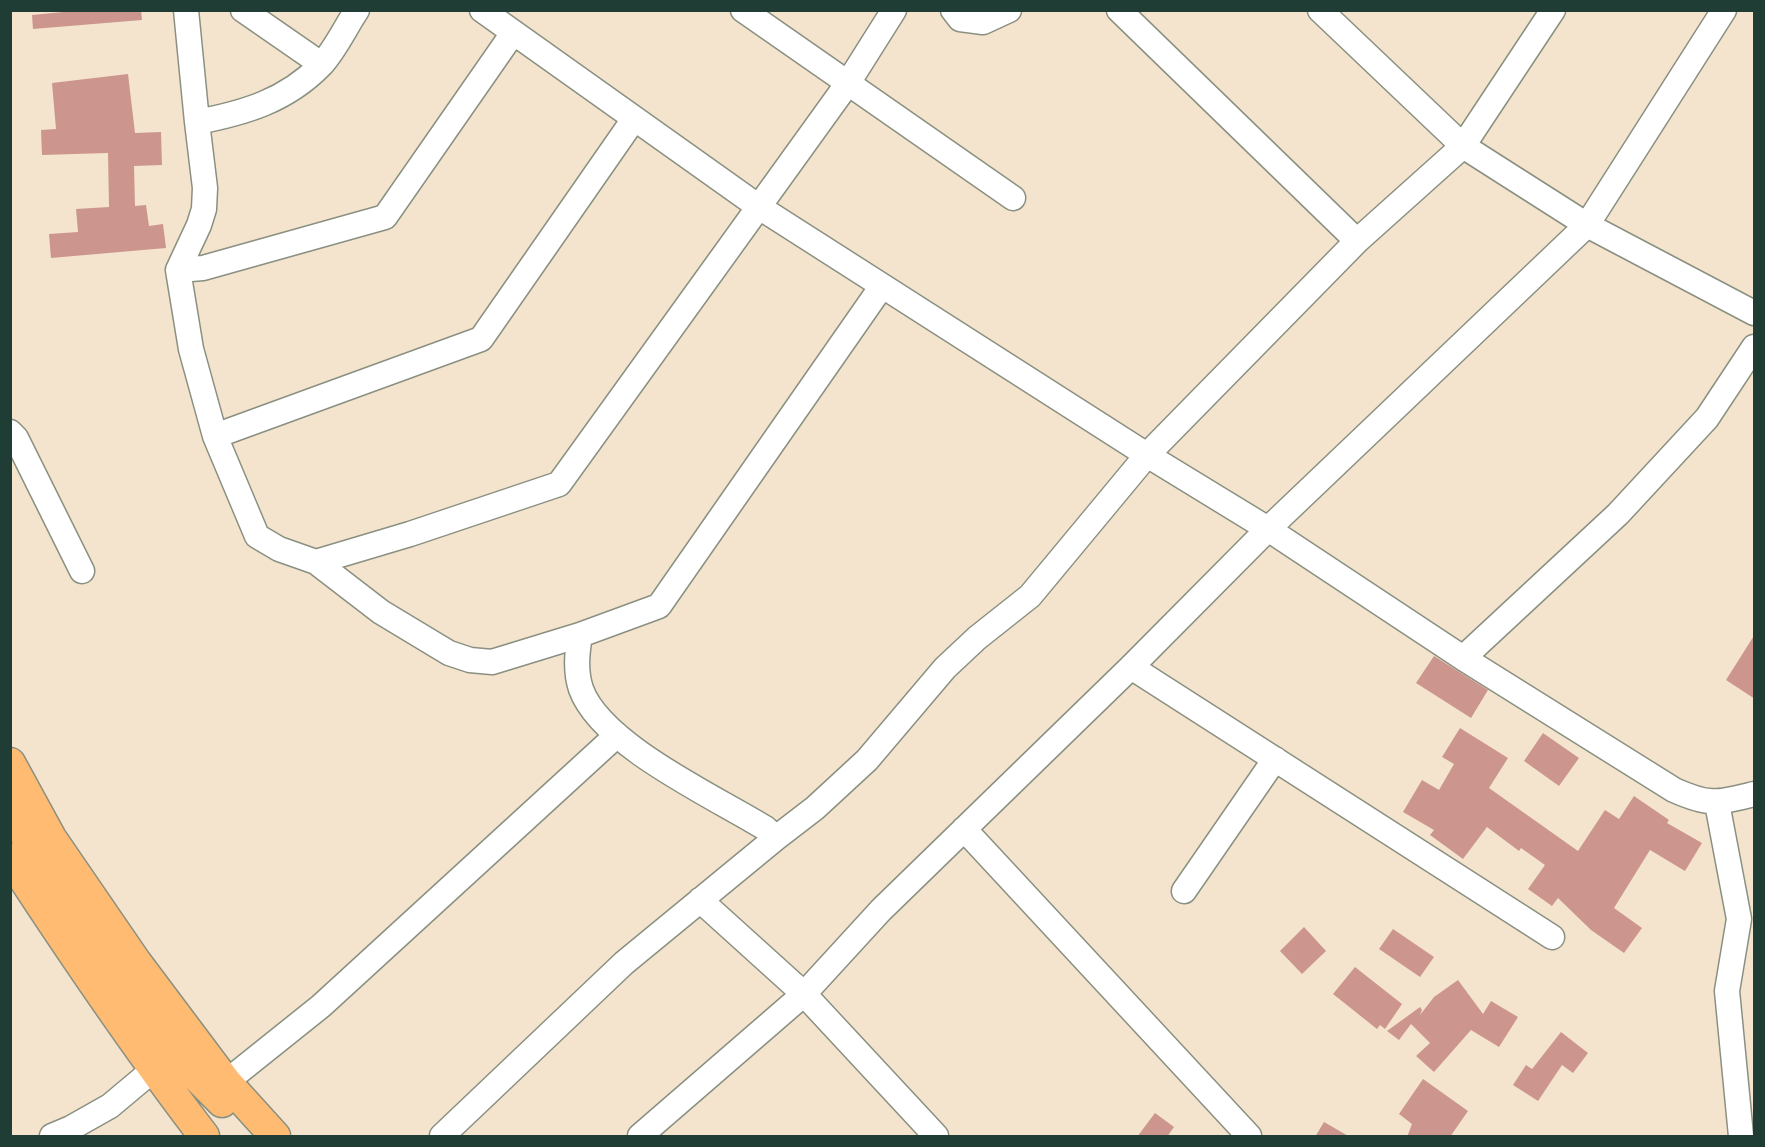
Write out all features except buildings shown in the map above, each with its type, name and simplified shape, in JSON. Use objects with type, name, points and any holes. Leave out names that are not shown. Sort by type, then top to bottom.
[{"type":"main road","points":[[10,763],[51,838],[136,962],[226,1082],[275,1137]]},
{"type":"main road","points":[[10,810],[166,1064],[204,1137]]},
{"type":"main road","points":[[10,858],[63,939],[166,1064],[192,1092],[226,1137]]},
{"type":"main road","points":[[166,1064],[255,1137]]},
{"type":"street","points":[[186,10],[205,189],[204,209],[199,225],[178,270],[191,349],[215,436],[257,536],[263,542],[316,562],[381,612],[449,653],[470,660],[492,662],[580,635],[659,606],[882,286]]},
{"type":"street","points":[[243,10],[321,64]]},
{"type":"street","points":[[197,122],[256,108],[283,95],[321,64],[357,10]]},
{"type":"street","points":[[482,10],[759,207],[1147,455],[1268,529],[1463,658],[1674,790],[1696,800],[1717,803],[1755,794]]},
{"type":"street","points":[[743,10],[1013,198]]},
{"type":"street","points":[[316,562],[410,534],[559,484],[848,83],[894,10]]},
{"type":"street","points":[[953,10],[960,19],[983,22],[1009,10]]},
{"type":"street","points":[[1119,10],[1357,241]]},
{"type":"street","points":[[1320,10],[1463,146],[1587,225],[1755,313]]},
{"type":"street","points":[[640,1137],[804,994],[881,910],[1131,667],[1268,529],[1587,225],[1724,10]]},
{"type":"street","points":[[442,1137],[624,963],[815,808],[867,760],[945,668],[977,638],[1030,596],[1147,455],[1357,241],[1463,146],[1544,14]]},
{"type":"street","points":[[178,270],[202,268],[385,217],[513,33]]},
{"type":"street","points":[[215,436],[481,339],[634,119]]},
{"type":"street","points":[[1463,658],[1618,514],[1707,418],[1755,347]]},
{"type":"street","points":[[10,432],[16,438],[82,571]]},
{"type":"street","points":[[580,635],[576,662],[581,690],[597,716],[639,753],[765,828],[776,838]]},
{"type":"street","points":[[1131,667],[1552,937]]},
{"type":"street","points":[[226,1082],[321,1006],[617,735]]},
{"type":"street","points":[[1184,891],[1275,759]]},
{"type":"street","points":[[1717,803],[1739,919],[1727,991],[1741,1137]]},
{"type":"street","points":[[964,829],[1249,1137]]},
{"type":"street","points":[[700,900],[804,994],[928,1134]]},
{"type":"street","points":[[52,1137],[110,1106],[166,1064]]}]
